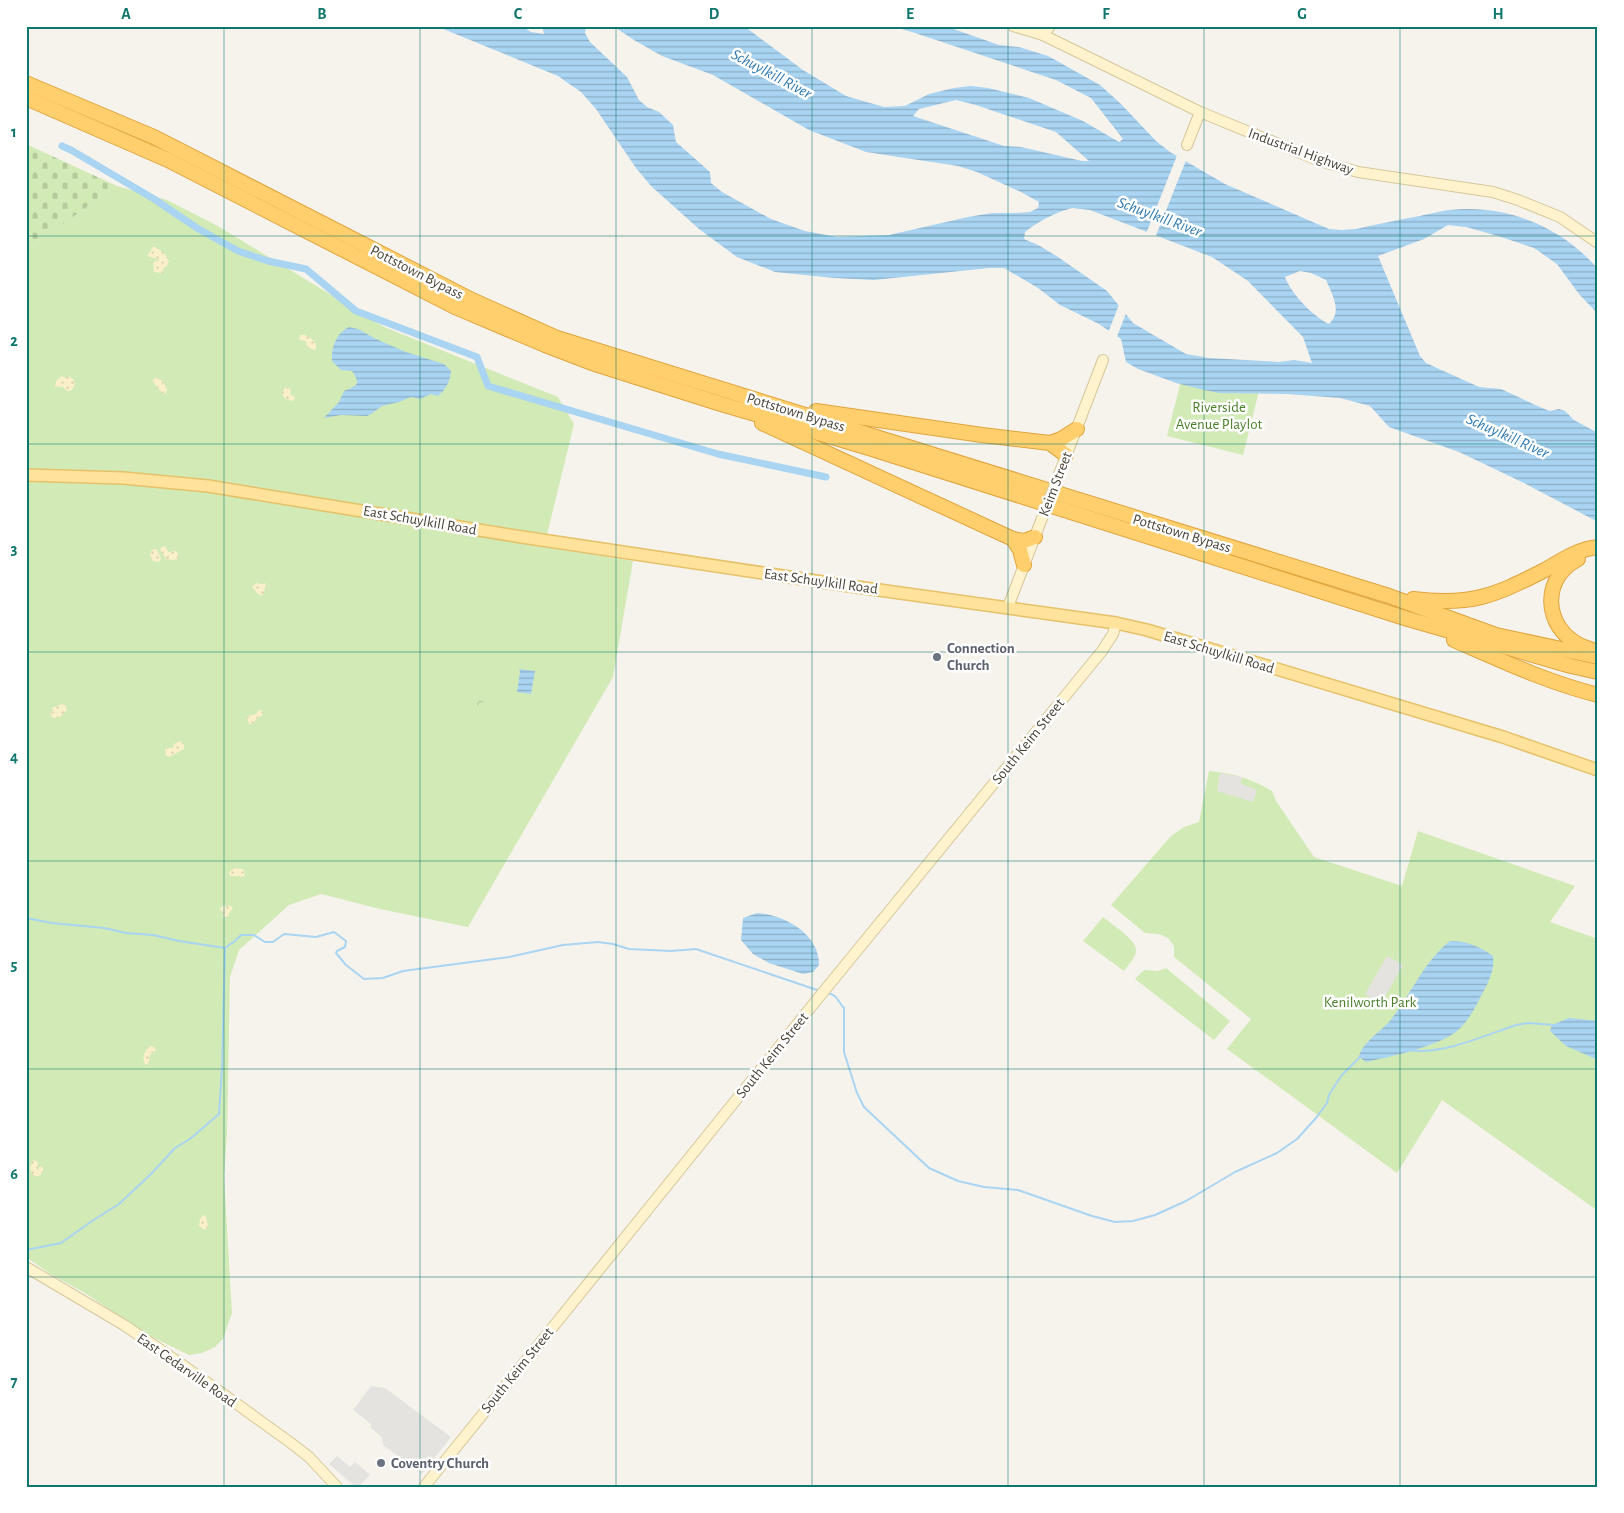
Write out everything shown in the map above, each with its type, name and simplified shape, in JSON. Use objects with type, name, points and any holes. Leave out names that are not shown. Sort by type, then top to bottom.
[{"type":"highway","name":"Pottstown Bypass","points":[[26,83],[154,138],[472,300],[557,338],[1389,596],[1496,635],[1598,657]]},
{"type":"highway","name":"Pottstown Bypass","points":[[26,98],[168,160],[410,284],[496,325],[592,363],[850,442],[1408,619],[1598,672]]},
{"type":"highway","points":[[663,371],[823,412],[1050,443],[1066,455]]},
{"type":"highway","points":[[718,403],[1013,539],[1024,541],[1035,537]]},
{"type":"highway","points":[[1050,443],[1061,439],[1076,428]]},
{"type":"highway","points":[[1013,539],[1020,550],[1024,565]]},
{"type":"highway","points":[[1389,596],[1445,602],[1479,598],[1514,586],[1577,552],[1598,548]]},
{"type":"highway","points":[[1598,554],[1579,558],[1566,567],[1556,583],[1551,603],[1556,624],[1565,636],[1582,646],[1598,650]]},
{"type":"highway","points":[[1408,619],[1529,673],[1559,684],[1598,694]]},
{"type":"main road","name":"East Schuylkill Road","points":[[26,476],[123,478],[208,486],[537,540],[843,585],[1116,622],[1503,737],[1598,770]]},
{"type":"street","name":"Industrial Highway","points":[[1013,26],[1043,35],[1200,112],[1320,161],[1358,172],[1484,191],[1518,200],[1560,218],[1598,243]]},
{"type":"street","points":[[1043,35],[1050,26]]},
{"type":"street","points":[[1188,144],[1200,112]]},
{"type":"street","name":"Keim Street","points":[[1008,607],[1103,360]]},
{"type":"street","name":"South Keim Street","points":[[424,1487],[815,1002],[1102,651],[1113,634],[1116,622]]},
{"type":"street","name":"East Cedarville Road","points":[[26,1267],[124,1325],[194,1373],[309,1457],[337,1487]]},
{"type":"green space","points":[[26,144],[117,186],[26,250]]},
{"type":"green space","points":[[117,186],[167,200],[216,225],[384,327],[558,397],[574,424],[544,547],[633,561],[613,677],[468,927],[380,909],[321,894],[289,905],[239,950],[230,977],[227,1133],[224,1177],[232,1313],[223,1339],[215,1347],[202,1353],[189,1355],[146,1334],[85,1293],[52,1275],[26,1257],[26,250]]},
{"type":"green space","name":"Riverside Avenue Playlot","points":[[1181,381],[1260,387],[1243,455],[1167,436]]},
{"type":"green space","points":[[474,693],[485,695],[481,708],[472,705]]},
{"type":"green space","name":"Kenilworth Park","points":[[1209,771],[1242,777],[1272,791],[1276,801],[1314,857],[1402,886],[1418,831],[1575,886],[1550,922],[1598,939],[1598,1211],[1442,1100],[1397,1173],[1227,1049],[1251,1019],[1174,957],[1174,946],[1168,938],[1159,934],[1145,933],[1111,905],[1171,836],[1184,827],[1199,822]]},
{"type":"green space","points":[[1103,917],[1128,937],[1135,946],[1135,956],[1124,971],[1083,941]]},
{"type":"green space","points":[[1166,968],[1230,1021],[1214,1040],[1135,979],[1144,970],[1158,971]]},
{"type":"sand","points":[[153,247],[156,247],[165,254],[169,261],[167,266],[163,268],[164,272],[162,273],[154,272],[153,262],[160,260],[147,256]]},
{"type":"sand","points":[[300,335],[311,338],[316,344],[316,349],[307,347],[306,341],[299,340]]},
{"type":"sand","points":[[62,376],[65,378],[69,376],[73,379],[75,384],[72,390],[67,391],[63,387],[55,387],[56,381]]},
{"type":"sand","points":[[156,378],[163,381],[167,390],[165,394],[153,382],[153,379]]},
{"type":"sand","points":[[289,387],[290,394],[295,397],[291,401],[284,398],[282,393],[285,388]]},
{"type":"sand","points":[[163,546],[166,547],[168,552],[176,551],[178,559],[166,559],[160,549]]},
{"type":"sand","points":[[154,549],[157,550],[161,558],[160,561],[153,561],[150,555]]},
{"type":"sand","points":[[256,583],[266,584],[263,595],[259,595],[252,587]]},
{"type":"sand","points":[[62,704],[66,706],[67,710],[60,717],[53,718],[50,713],[53,711],[52,708]]},
{"type":"sand","points":[[259,710],[262,711],[263,715],[257,718],[253,724],[249,724],[248,716],[256,714]]},
{"type":"sand","points":[[180,741],[184,745],[184,749],[169,757],[166,756],[165,749],[173,748],[174,744]]},
{"type":"sand","points":[[235,868],[243,869],[245,875],[243,877],[230,876],[229,872]]},
{"type":"sand","points":[[224,905],[226,907],[229,905],[233,908],[228,917],[223,917],[223,912],[219,909]]},
{"type":"sand","points":[[150,1046],[156,1050],[150,1055],[149,1062],[146,1065],[144,1055]]},
{"type":"sand","points":[[33,1160],[38,1162],[37,1172],[40,1166],[43,1168],[43,1172],[38,1177],[33,1175],[30,1168]]},
{"type":"sand","points":[[203,1215],[206,1216],[208,1227],[205,1230],[199,1226]]},
{"type":"shaded area","points":[[1220,773],[1242,777],[1241,784],[1257,790],[1253,802],[1217,791]]},
{"type":"shaded area","points":[[1387,956],[1403,965],[1381,1004],[1365,994]]},
{"type":"shaded area","points":[[371,1386],[385,1388],[451,1437],[422,1474],[383,1445],[382,1437],[371,1428],[371,1424],[353,1410]]},
{"type":"shaded area","points":[[337,1456],[350,1467],[355,1462],[370,1475],[356,1487],[329,1464]]},
{"type":"water","name":"Schuylkill River","points":[[436,26],[522,26],[531,32],[544,34],[542,26],[586,26],[585,33],[590,42],[627,77],[639,100],[647,107],[659,112],[673,125],[676,142],[710,172],[711,183],[722,192],[771,219],[805,231],[837,237],[889,235],[992,213],[1030,212],[1038,208],[1039,202],[977,172],[958,166],[866,152],[809,130],[713,75],[662,56],[613,26],[744,26],[803,70],[846,96],[884,107],[905,106],[929,94],[954,88],[971,86],[988,88],[1029,98],[1083,121],[1119,142],[1123,139],[1091,98],[1056,80],[891,26],[945,26],[999,45],[1019,47],[1048,56],[1100,85],[1156,141],[1170,152],[1225,184],[1329,229],[1356,229],[1442,211],[1471,209],[1512,215],[1531,221],[1567,241],[1598,269],[1598,314],[1579,294],[1557,264],[1534,248],[1466,227],[1448,225],[1424,239],[1378,256],[1420,356],[1426,363],[1479,387],[1501,389],[1550,411],[1559,409],[1565,411],[1574,420],[1598,433],[1598,522],[1524,483],[1459,452],[1389,427],[1370,406],[1340,398],[1287,394],[1219,393],[1176,383],[1138,369],[1126,362],[1121,339],[1099,324],[1060,305],[1038,288],[1004,268],[874,280],[775,272],[737,257],[699,229],[651,186],[636,168],[596,109],[581,92],[558,76]],"holes":[[[956,100],[1056,132],[1089,161],[1021,147],[1004,146],[913,116],[919,109]],[[1072,208],[1090,210],[1212,257],[1248,281],[1303,337],[1312,363],[1294,360],[1279,362],[1209,358],[1186,354],[1133,323],[1107,291],[1058,257],[1024,239],[1025,232],[1030,228]],[[1300,271],[1311,273],[1326,280],[1336,308],[1333,319],[1329,324],[1304,304],[1292,291],[1285,277]]]},
{"type":"water","points":[[349,327],[358,329],[406,352],[444,364],[451,371],[449,382],[438,396],[431,394],[420,399],[411,397],[382,406],[367,416],[341,415],[324,418],[339,402],[344,391],[357,384],[357,379],[352,371],[341,370],[332,361],[335,341]]},
{"type":"water","points":[[519,669],[535,671],[531,694],[517,692]]},
{"type":"water","points":[[757,913],[778,917],[807,935],[817,954],[819,965],[813,972],[803,974],[769,963],[753,954],[741,940],[743,918]]},
{"type":"water","points":[[1450,941],[1473,945],[1493,956],[1492,971],[1488,981],[1474,1010],[1465,1023],[1449,1036],[1414,1050],[1366,1062],[1359,1057],[1360,1052],[1367,1043],[1397,1012],[1424,969],[1440,949]]},
{"type":"water","points":[[1569,1018],[1598,1021],[1598,1060],[1566,1046],[1550,1031],[1552,1025]]},
{"type":"pier","points":[[1178,153],[1187,158],[1155,238],[1146,234]]},
{"type":"pier","points":[[1120,302],[1127,311],[1116,339],[1108,333]]},
{"type":"waterway","points":[[62,146],[154,199],[197,228],[238,251],[268,261],[306,269],[356,311],[477,357],[488,386],[718,454],[826,477]]},
{"type":"waterway","points":[[26,918],[52,923],[104,928],[126,933],[153,935],[225,948],[241,935],[254,935],[265,942],[273,942],[284,934],[316,937],[334,932],[346,941],[345,947],[336,953],[346,965],[364,979],[383,978],[403,971],[509,957],[563,945],[598,942],[629,949],[671,951],[696,949],[820,991]]},
{"type":"waterway","points":[[26,1250],[61,1243],[119,1204],[175,1148],[190,1139],[219,1114],[225,948]]},
{"type":"waterway","points":[[827,993],[835,997],[844,1008],[844,1052],[857,1093],[864,1107],[929,1168],[958,1181],[984,1187],[1018,1190],[1092,1216],[1115,1222],[1133,1221],[1155,1215],[1186,1201],[1235,1172],[1277,1153],[1297,1139],[1316,1118],[1327,1103],[1329,1095],[1341,1076],[1360,1057]]},
{"type":"waterway","points":[[1408,1050],[1421,1051],[1448,1047],[1516,1025],[1528,1023],[1554,1025]]},
{"type":"place","name":"Connection Church","points":[[937,657]]},
{"type":"place","name":"Coventry Church","points":[[381,1463]]}]
